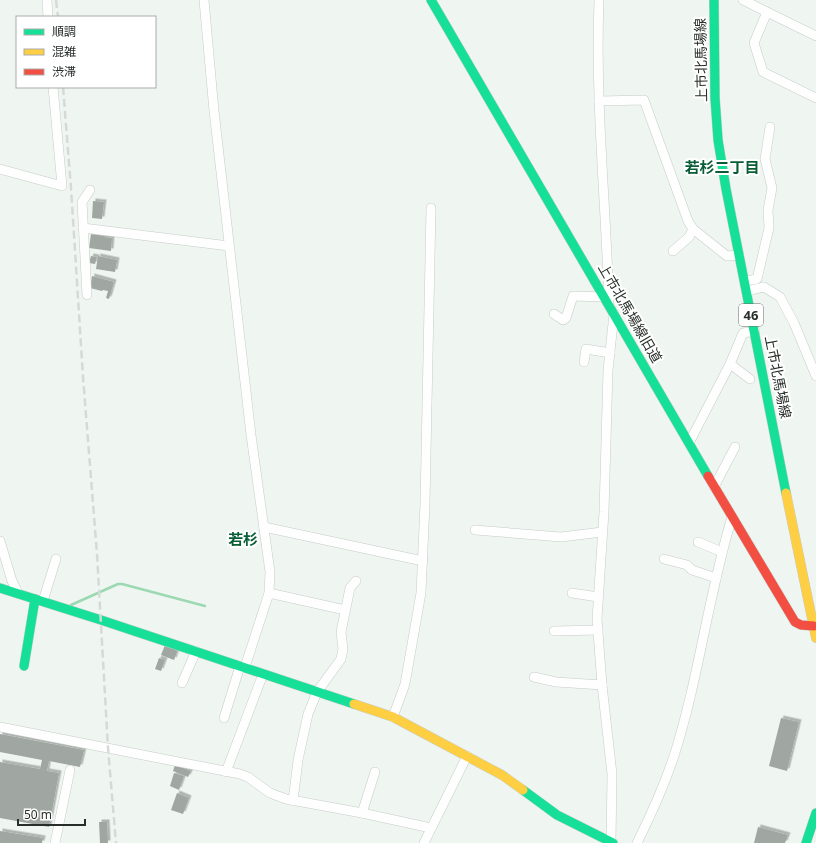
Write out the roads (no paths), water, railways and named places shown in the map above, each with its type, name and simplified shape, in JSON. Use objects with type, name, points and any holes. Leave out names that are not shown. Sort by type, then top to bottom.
[{"type":"street","points":[[47,0],[48,16]]},
{"type":"street","points":[[204,0],[214,111],[229,246],[251,435],[270,572],[269,593],[224,718]]},
{"type":"street","name":"上市北馬場線旧道","points":[[431,0],[714,487],[795,622],[801,625],[814,626]]},
{"type":"street","points":[[554,314],[563,320],[566,318],[573,296],[607,301],[607,236],[597,42],[599,0]]},
{"type":"street","name":"上市北馬場線","points":[[714,0],[714,65],[718,140],[726,189],[797,551],[812,594],[816,638]]},
{"type":"street","points":[[744,0],[816,36]]},
{"type":"street","points":[[767,12],[754,43],[763,72],[816,98]]},
{"type":"street","points":[[0,169],[62,186],[53,88]]},
{"type":"street","points":[[599,101],[644,100],[688,221],[693,229],[727,256],[739,255]]},
{"type":"street","points":[[744,281],[757,279],[769,228],[768,210],[772,188],[765,158],[770,127]]},
{"type":"street","points":[[87,295],[82,202],[90,190]]},
{"type":"street","points":[[393,717],[405,684],[421,593],[424,561],[431,208]]},
{"type":"street","points":[[83,228],[229,246]]},
{"type":"street","points":[[673,251],[689,237],[693,229]]},
{"type":"street","points":[[746,291],[764,287],[780,298],[794,323],[816,376]]},
{"type":"street","points":[[0,588],[242,666],[393,717],[502,775],[556,815],[612,842],[612,774],[602,685],[598,630],[598,597],[610,353],[614,314]]},
{"type":"street","points":[[689,443],[730,364],[743,333],[755,331]]},
{"type":"street","points":[[584,362],[586,348],[610,353]]},
{"type":"street","points":[[730,364],[750,379]]},
{"type":"street","points":[[714,487],[735,447]]},
{"type":"street","points":[[638,843],[654,809],[674,756],[691,692],[722,552],[732,517]]},
{"type":"street","points":[[264,527],[424,561]]},
{"type":"street","points":[[475,530],[561,537],[602,532]]},
{"type":"street","points":[[0,541],[12,581],[18,594]]},
{"type":"street","points":[[698,542],[722,552]]},
{"type":"street","points":[[24,666],[39,600],[56,559]]},
{"type":"street","points":[[664,559],[687,565],[692,570],[716,578]]},
{"type":"street","points":[[293,801],[298,760],[308,714],[317,692],[342,659],[344,649],[341,632],[345,610],[350,588],[356,582]]},
{"type":"street","points":[[269,593],[345,610]]},
{"type":"street","points":[[572,593],[598,597]]},
{"type":"street","points":[[554,631],[598,630]]},
{"type":"street","points":[[182,683],[196,651]]},
{"type":"street","points":[[226,772],[263,674]]},
{"type":"street","points":[[534,677],[556,682],[602,685]]},
{"type":"street","points":[[0,727],[248,777],[270,793],[293,801],[362,813],[431,828]]},
{"type":"street","points":[[424,843],[468,756]]},
{"type":"street","points":[[55,843],[70,770]]},
{"type":"street","points":[[362,813],[375,772]]},
{"type":"street","points":[[806,843],[816,813]]},
{"type":"waterway","points":[[71,605],[118,584],[122,584],[205,606]]},
{"type":"railway","points":[[56,0],[58,16]]},
{"type":"railway","points":[[63,88],[97,554],[108,748],[116,843]]},
{"type":"district","name":"若杉二丁目","points":[[722,168]]},
{"type":"district","name":"若杉","points":[[243,540]]}]
